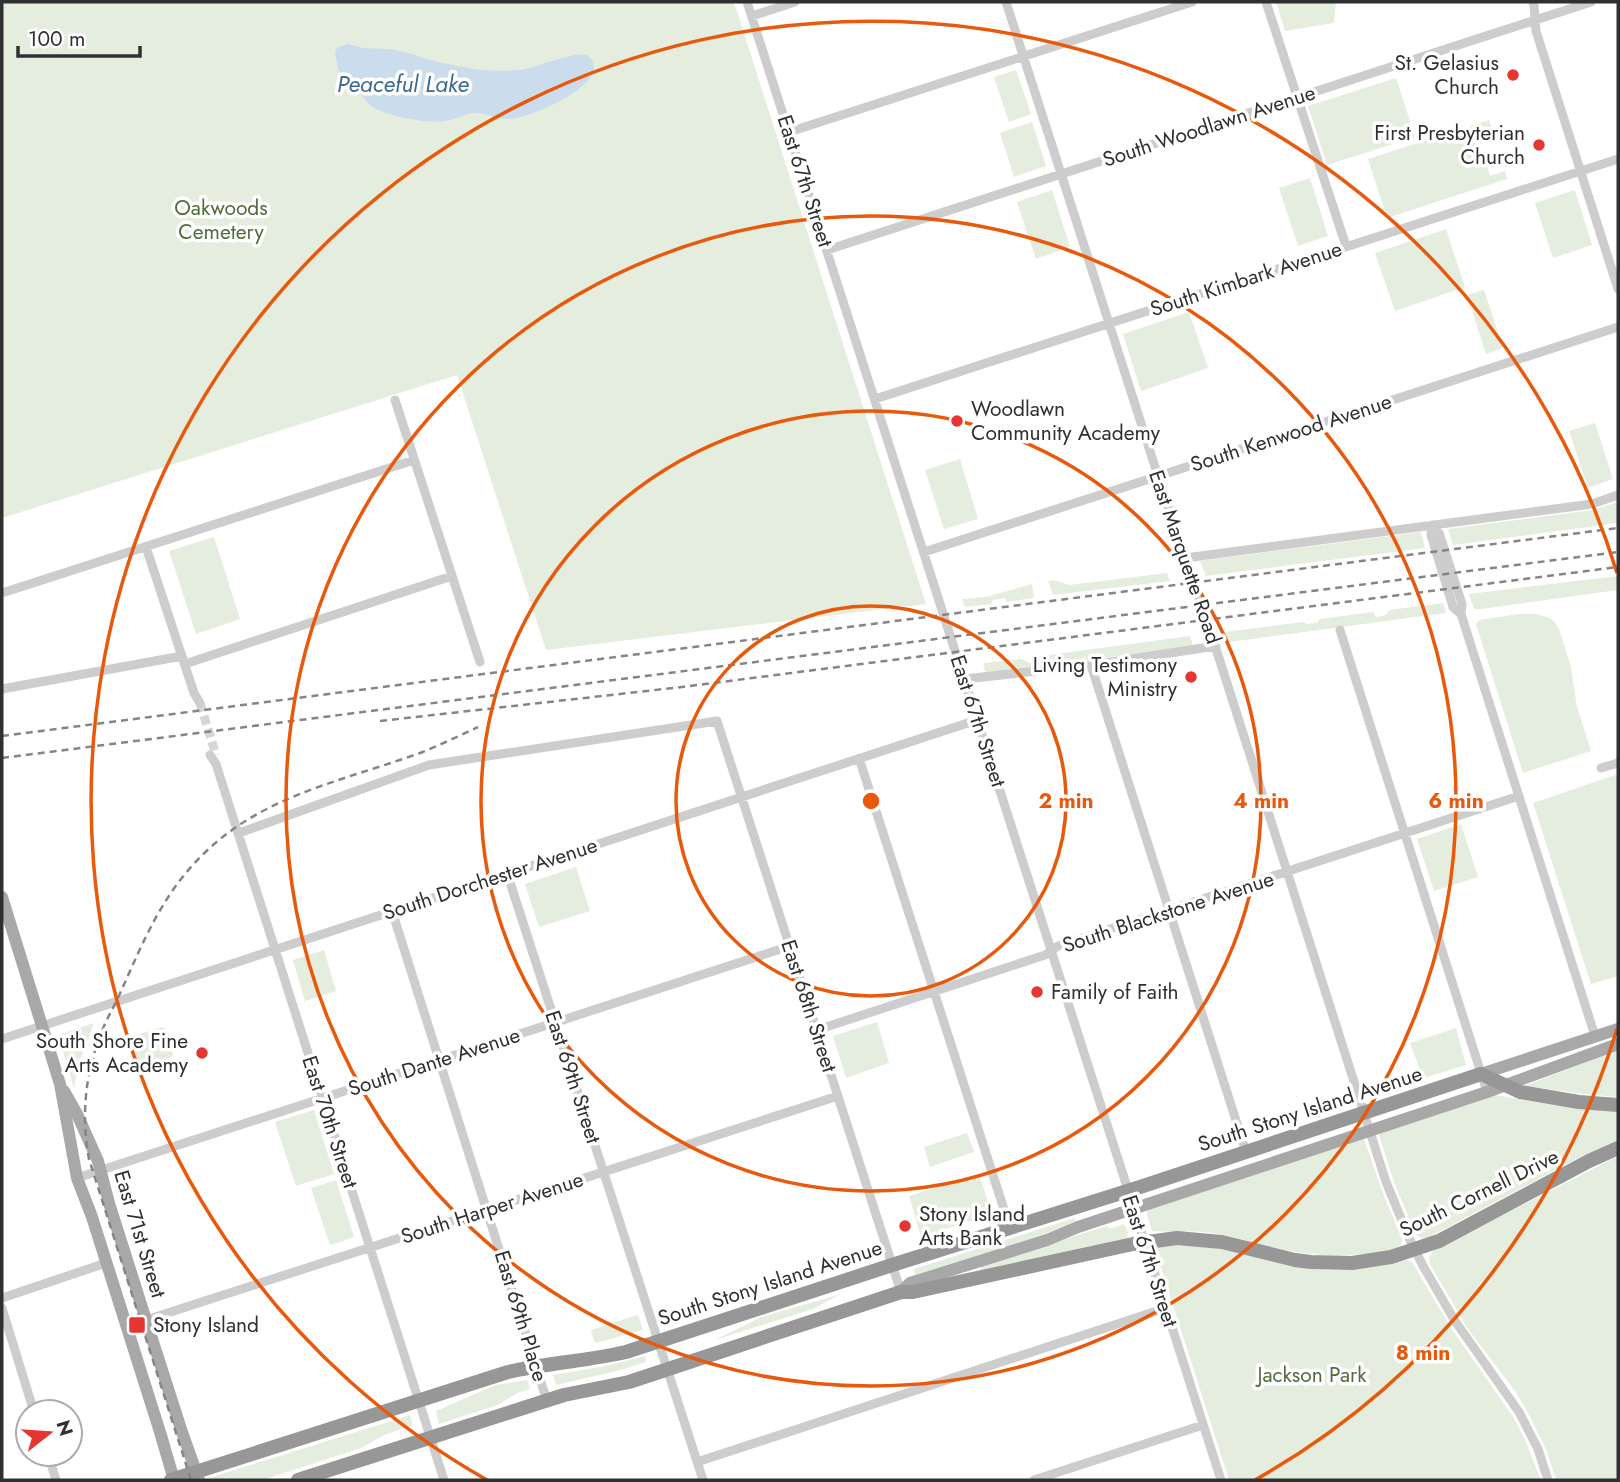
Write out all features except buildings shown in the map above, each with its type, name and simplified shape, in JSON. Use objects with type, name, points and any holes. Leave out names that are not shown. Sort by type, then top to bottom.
[{"type":"highway","points":[[1481,1074],[1520,1092],[1537,1096],[1618,1105]]},
{"type":"highway","name":"South Stony Island Avenue","points":[[173,1480],[198,1476],[508,1372],[607,1356],[658,1342],[1481,1074]]},
{"type":"highway","name":"South Cornell Drive","points":[[901,1292],[914,1292],[1144,1242],[1177,1238],[1208,1240],[1295,1260],[1335,1263],[1391,1257],[1439,1241],[1618,1148]]},
{"type":"highway","name":"South Stony Island Avenue","points":[[298,1480],[547,1401],[629,1382],[901,1292]]},
{"type":"main road","name":"East 71st Street","points":[[2,897],[60,1084],[77,1178],[92,1217],[173,1480]]},
{"type":"main road","name":"South Stony Island Avenue","points":[[1481,1074],[1618,1029]]},
{"type":"main road","name":"South Stony Island Avenue","points":[[901,1292],[910,1283],[1047,1240],[1488,1092],[1618,1044]]},
{"type":"main road","name":"East 71st Street","points":[[60,1084],[77,1114],[101,1171],[146,1320],[198,1476]]},
{"type":"street","name":"East 67th Street","points":[[747,2],[1221,1480]]},
{"type":"street","points":[[752,16],[795,2]]},
{"type":"street","name":"East Marquette Road","points":[[1006,2],[1158,476],[1216,646],[1386,1182],[1415,1250],[1455,1321],[1520,1412],[1538,1449],[1548,1480]]},
{"type":"street","points":[[789,132],[1192,2]]},
{"type":"street","points":[[1266,2],[1346,246]]},
{"type":"street","points":[[1533,2],[1536,31],[1618,289]]},
{"type":"street","name":"South Woodlawn Avenue","points":[[827,250],[1591,2]]},
{"type":"street","name":"South Kimbark Avenue","points":[[875,399],[1618,159]]},
{"type":"street","name":"South Kenwood Avenue","points":[[923,552],[1618,327]]},
{"type":"street","points":[[395,400],[480,662]]},
{"type":"street","points":[[2,593],[414,460]]},
{"type":"street","points":[[1185,558],[1592,504],[1618,495]]},
{"type":"street","points":[[1432,525],[1439,533],[1462,604],[1461,614],[1595,1037]]},
{"type":"street","points":[[146,547],[196,699]]},
{"type":"street","points":[[2,690],[183,660],[452,576]]},
{"type":"street","points":[[1340,630],[1488,1092]]},
{"type":"street","points":[[964,679],[1091,665],[1216,646]]},
{"type":"street","points":[[1091,665],[1246,1152]]},
{"type":"street","name":"South Dorchester Avenue","points":[[2,1039],[977,720]]},
{"type":"street","name":"East 68th Street","points":[[239,833],[429,765],[717,721],[901,1292]]},
{"type":"street","name":"East 70th Street","points":[[214,758],[444,1480]]},
{"type":"street","points":[[859,758],[1010,1228]]},
{"type":"street","points":[[1601,768],[1618,763]]},
{"type":"street","name":"South Blackstone Avenue","points":[[817,1030],[1045,955],[1058,946],[1519,796]]},
{"type":"street","name":"East 69th Street","points":[[507,873],[703,1480]]},
{"type":"street","name":"East 69th Place","points":[[392,911],[547,1401]]},
{"type":"street","name":"South Dante Avenue","points":[[77,1178],[790,947]]},
{"type":"street","name":"South Harper Avenue","points":[[146,1320],[838,1096]]},
{"type":"street","points":[[2,1298],[106,1262]]},
{"type":"street","points":[[2,1308],[30,1398]]},
{"type":"street","points":[[697,1462],[1166,1308]]},
{"type":"street","points":[[1034,1480],[1203,1425]]},
{"type":"green space","name":"Oakwoods Cemetery","points":[[2,2],[734,2],[926,604],[546,650],[457,375],[2,518]]},
{"type":"green space","points":[[1276,2],[1336,2],[1334,23],[1285,31]]},
{"type":"green space","points":[[1016,70],[1031,114],[1009,122],[994,77]]},
{"type":"green space","points":[[1396,78],[1415,137],[1327,165],[1308,106]]},
{"type":"green space","points":[[1489,120],[1495,139],[1480,144],[1490,176],[1505,171],[1507,179],[1387,218],[1368,159]]},
{"type":"green space","points":[[1032,122],[1046,166],[1014,177],[1000,133]]},
{"type":"green space","points":[[1310,178],[1328,236],[1298,246],[1279,188]]},
{"type":"green space","points":[[1052,190],[1070,247],[1036,259],[1017,202]]},
{"type":"green space","points":[[1575,190],[1592,245],[1553,258],[1535,203]]},
{"type":"green space","points":[[1446,229],[1465,287],[1395,311],[1375,253]]},
{"type":"green space","points":[[1484,290],[1503,348],[1486,354],[1467,295]]},
{"type":"green space","points":[[1189,312],[1208,368],[1141,391],[1123,334]]},
{"type":"green space","points":[[1595,423],[1613,479],[1588,488],[1569,431]]},
{"type":"green space","points":[[960,459],[978,519],[944,529],[925,470]]},
{"type":"green space","points":[[1618,502],[1618,523],[1453,545],[1448,529],[1592,510]]},
{"type":"green space","points":[[1421,532],[1425,548],[1206,576],[1200,561]]},
{"type":"green space","points":[[214,537],[240,619],[196,634],[169,551]]},
{"type":"green space","points":[[1167,573],[1170,581],[1053,595],[1048,581],[1069,585]]},
{"type":"green space","points":[[1618,576],[1618,590],[1481,609],[1474,609],[1469,594]]},
{"type":"green space","points":[[1032,584],[1034,598],[1006,602],[1005,598],[992,600],[992,604],[965,607],[962,599],[986,597]]},
{"type":"green space","points":[[1443,603],[1446,613],[1229,642],[1225,632],[1303,622],[1317,623],[1320,619],[1373,612],[1376,617],[1386,615],[1389,610]]},
{"type":"green space","points":[[1519,614],[1547,617],[1553,620],[1559,629],[1571,667],[1577,707],[1591,751],[1523,773],[1476,624],[1479,620]]},
{"type":"green space","points":[[1190,636],[1193,646],[989,673],[985,671],[983,663],[1022,659],[1029,663],[1046,661],[1049,655]]},
{"type":"green space","points":[[1618,774],[1618,976],[1591,984],[1533,803]]},
{"type":"green space","points":[[1461,824],[1478,877],[1434,891],[1417,839]]},
{"type":"green space","points":[[576,867],[590,911],[539,927],[525,884]]},
{"type":"green space","points":[[324,950],[336,991],[305,1001],[293,960]]},
{"type":"green space","points":[[877,1022],[889,1063],[846,1078],[833,1036]]},
{"type":"green space","points":[[94,1023],[79,1063],[74,1088],[58,1035]]},
{"type":"green space","points":[[165,1028],[172,1057],[136,1069],[132,1066],[139,1034]]},
{"type":"green space","points":[[1456,1028],[1466,1065],[1423,1078],[1410,1043]]},
{"type":"green space","points":[[1618,1050],[1618,1097],[1524,1086]]},
{"type":"green space","points":[[1495,1095],[1549,1104],[1618,1110],[1618,1140],[1582,1156],[1431,1236],[1420,1238],[1415,1233],[1394,1182],[1379,1135],[1381,1132]]},
{"type":"green space","points":[[314,1110],[334,1174],[296,1186],[275,1122]]},
{"type":"green space","points":[[967,1133],[974,1152],[930,1167],[924,1147]]},
{"type":"green space","points":[[1364,1139],[1402,1239],[1402,1244],[1395,1248],[1384,1252],[1321,1255],[1211,1233],[1152,1231],[1147,1215],[1149,1209]]},
{"type":"green space","points":[[1618,1156],[1618,1480],[1556,1480],[1546,1449],[1526,1409],[1468,1329],[1430,1264],[1429,1257],[1433,1251]]},
{"type":"green space","points":[[979,1174],[992,1214],[921,1237],[909,1196]]},
{"type":"green space","points":[[336,1180],[354,1237],[330,1245],[311,1188]]},
{"type":"green space","points":[[1075,1218],[1076,1221],[1039,1236],[915,1275],[914,1269]]},
{"type":"green space","points":[[1124,1224],[1128,1232],[1127,1238],[981,1270],[980,1265],[1107,1226],[1109,1229]]},
{"type":"green space","name":"Jackson Park","points":[[1163,1245],[1222,1249],[1328,1270],[1407,1260],[1412,1262],[1451,1328],[1514,1418],[1541,1480],[1229,1480],[1156,1252]]},
{"type":"green space","points":[[841,1294],[813,1309],[715,1340],[761,1317]]},
{"type":"green space","points":[[638,1315],[643,1330],[596,1343],[594,1341],[591,1330]]},
{"type":"green space","points":[[645,1356],[646,1362],[556,1385],[553,1375],[605,1366]]},
{"type":"green space","points":[[527,1380],[530,1389],[517,1393],[498,1405],[439,1424],[436,1411],[496,1385]]},
{"type":"green space","points":[[410,1415],[413,1425],[384,1435],[361,1448],[263,1480],[209,1480],[209,1478]]},
{"type":"water","name":"Peaceful Lake","points":[[348,44],[400,51],[463,67],[508,71],[580,54],[589,57],[594,68],[584,85],[573,93],[546,108],[521,117],[507,119],[476,113],[437,122],[394,115],[369,104],[338,69],[335,52],[338,47]]},
{"type":"tunnel","points":[[200,703],[216,755]]},
{"type":"railway","points":[[2,736],[1618,528]]},
{"type":"railway","points":[[2,758],[1618,552]]},
{"type":"railway","points":[[380,721],[682,687],[1618,567]]},
{"type":"railway","points":[[191,1480],[89,1159],[85,1127],[86,1095],[91,1064],[103,1030],[144,940],[168,897],[203,855],[229,832],[288,799],[420,753],[478,727]]},
{"type":"place","name":"St. Gelasius Church","points":[[1513,75]]},
{"type":"place","name":"First Presbyterian Church","points":[[1539,145]]},
{"type":"place","name":"Woodlawn Community Academy","points":[[957,421]]},
{"type":"place","name":"Living Testimony Ministry","points":[[1191,677]]},
{"type":"place","name":"Family of Faith","points":[[1037,992]]},
{"type":"place","name":"South Shore Fine Arts Academy","points":[[202,1053]]},
{"type":"place","name":"Stony Island Arts Bank","points":[[905,1226]]},
{"type":"place","name":"Stony Island","points":[[137,1325]]}]
